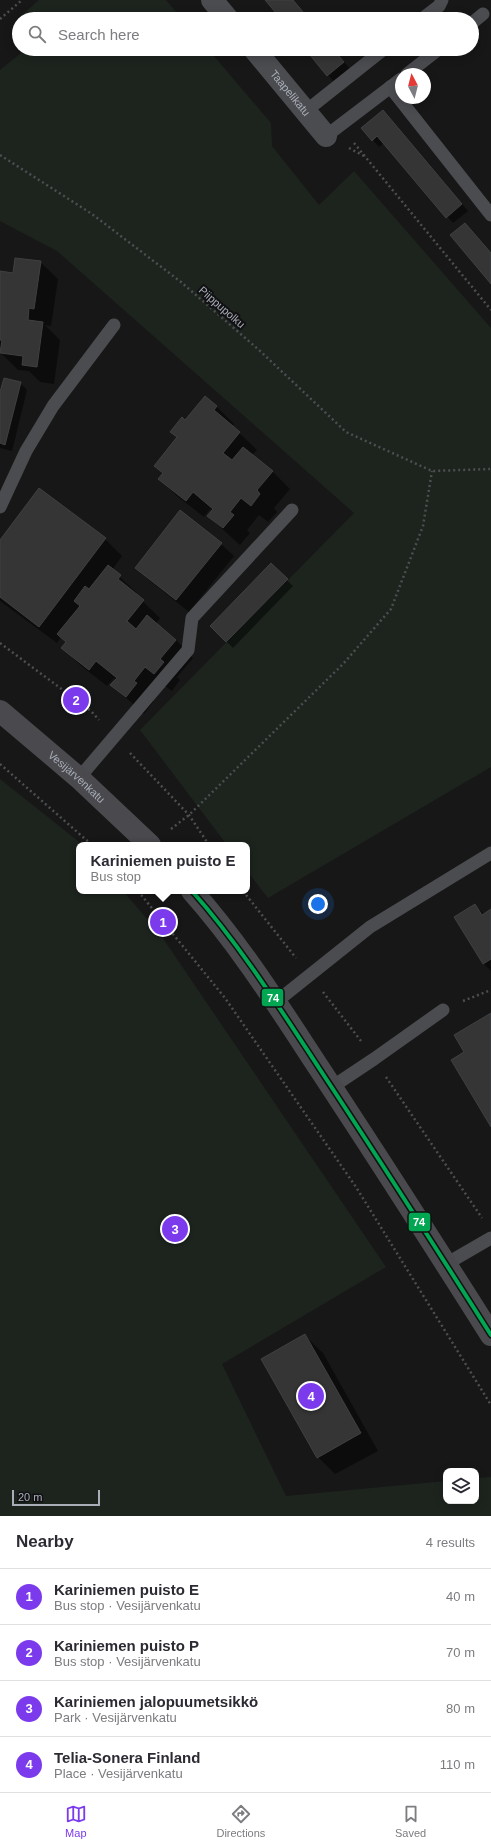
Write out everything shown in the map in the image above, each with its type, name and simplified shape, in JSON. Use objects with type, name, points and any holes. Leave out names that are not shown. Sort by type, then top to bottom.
[{"type":"street","name":"Taapelikatu","points":[[260,56],[326,136]]},
{"type":"street","name":"Vesijärvenkatu","points":[[0,711],[79,778],[147,842]]},
{"type":"street","points":[[195,894],[216,918],[276,1002],[491,1335]]},
{"type":"lane","points":[[431,12],[439,6],[442,0]]},
{"type":"lane","points":[[479,17],[483,14]]},
{"type":"lane","points":[[306,110],[375,56]]},
{"type":"lane","points":[[415,68],[430,56]]},
{"type":"lane","points":[[326,136],[395,83]]},
{"type":"lane","points":[[390,87],[491,215]]},
{"type":"lane","points":[[0,507],[26,451],[53,406],[114,325]]},
{"type":"lane","points":[[79,778],[188,650],[192,618],[292,510]]},
{"type":"lane","points":[[276,1002],[370,927],[491,853]]},
{"type":"lane","points":[[332,1087],[443,1010]]},
{"type":"lane","points":[[446,1264],[491,1238]]},
{"type":"path","points":[[0,19],[22,0]]},
{"type":"path","name":"Piippupolku","points":[[0,155],[92,214],[181,282],[259,350],[346,432],[432,472]]},
{"type":"path","points":[[367,158],[491,310]]},
{"type":"path","points":[[154,842],[189,815],[343,664],[391,609],[423,526],[432,472],[491,469]]},
{"type":"path","points":[[0,764],[89,842]]},
{"type":"path","points":[[189,815],[207,842]]},
{"type":"path","points":[[140,894],[225,998],[356,1187],[491,1405]]},
{"type":"path","points":[[443,1010],[491,990]]},
{"type":"shaded area","points":[[39,0],[166,0],[176,12],[25,12]]},
{"type":"shaded area","points":[[17,56],[214,56],[271,123],[272,146],[319,205],[354,171],[491,328],[491,767],[268,898],[250,875],[250,842],[225,842],[140,730],[354,513],[57,251],[0,221],[0,70]]},
{"type":"shaded area","points":[[0,779],[79,842],[76,842],[76,894],[126,894],[160,934],[386,1267],[222,1364],[286,1496],[443,1481],[443,1504],[479,1504],[479,1478],[491,1477],[491,1516],[0,1516]]},
{"type":"building","points":[[265,0],[293,0],[303,12],[275,12]]},
{"type":"building","points":[[311,56],[339,56],[344,62],[327,76]]},
{"type":"building","points":[[383,110],[462,204],[446,218],[377,136],[372,141],[361,128]]},
{"type":"building","points":[[465,223],[491,253],[491,284],[450,235]]},
{"type":"building","points":[[15,258],[41,261],[34,309],[29,308],[28,320],[43,322],[37,367],[22,365],[23,356],[0,353],[2,340],[0,340],[0,271],[13,273]]},
{"type":"building","points":[[4,378],[21,382],[5,445],[0,443],[0,392]]},
{"type":"building","points":[[205,396],[217,406],[214,410],[240,432],[223,453],[232,460],[243,447],[273,471],[257,490],[260,494],[251,506],[241,498],[230,512],[234,515],[223,528],[207,516],[213,509],[193,492],[186,501],[158,479],[163,473],[154,466],[177,437],[170,432],[182,417],[185,420]]},
{"type":"building","points":[[39,488],[106,538],[39,627],[0,597],[0,540]]},
{"type":"building","points":[[180,510],[222,543],[176,600],[135,568]]},
{"type":"building","points":[[271,563],[288,579],[226,642],[210,626]]},
{"type":"building","points":[[108,565],[121,575],[118,579],[144,600],[127,621],[136,629],[147,615],[176,640],[160,659],[164,662],[154,674],[145,667],[134,681],[137,683],[126,697],[110,685],[117,678],[96,661],[89,670],[61,648],[66,642],[57,634],[80,606],[74,601],[85,586],[89,589]]},
{"type":"building","points":[[475,904],[482,915],[491,909],[491,959],[483,964],[454,917]]},
{"type":"building","points":[[491,1013],[491,1127],[451,1060],[464,1052],[454,1035]]},
{"type":"building","points":[[305,1334],[361,1433],[317,1458],[261,1359]]},
{"type":"transit line","name":"74","points":[[195,894],[243,955],[274,999],[384,1167],[491,1335]]},
{"type":"place","name":"Kariniemen puisto P","points":[[76,700]]},
{"type":"place","name":"Kariniemen puisto E","points":[[163,922]]},
{"type":"place","name":"Kariniemen jalopuumetsikkö","points":[[175,1229]]},
{"type":"place","name":"Telia-Sonera Finland","points":[[311,1396]]}]
